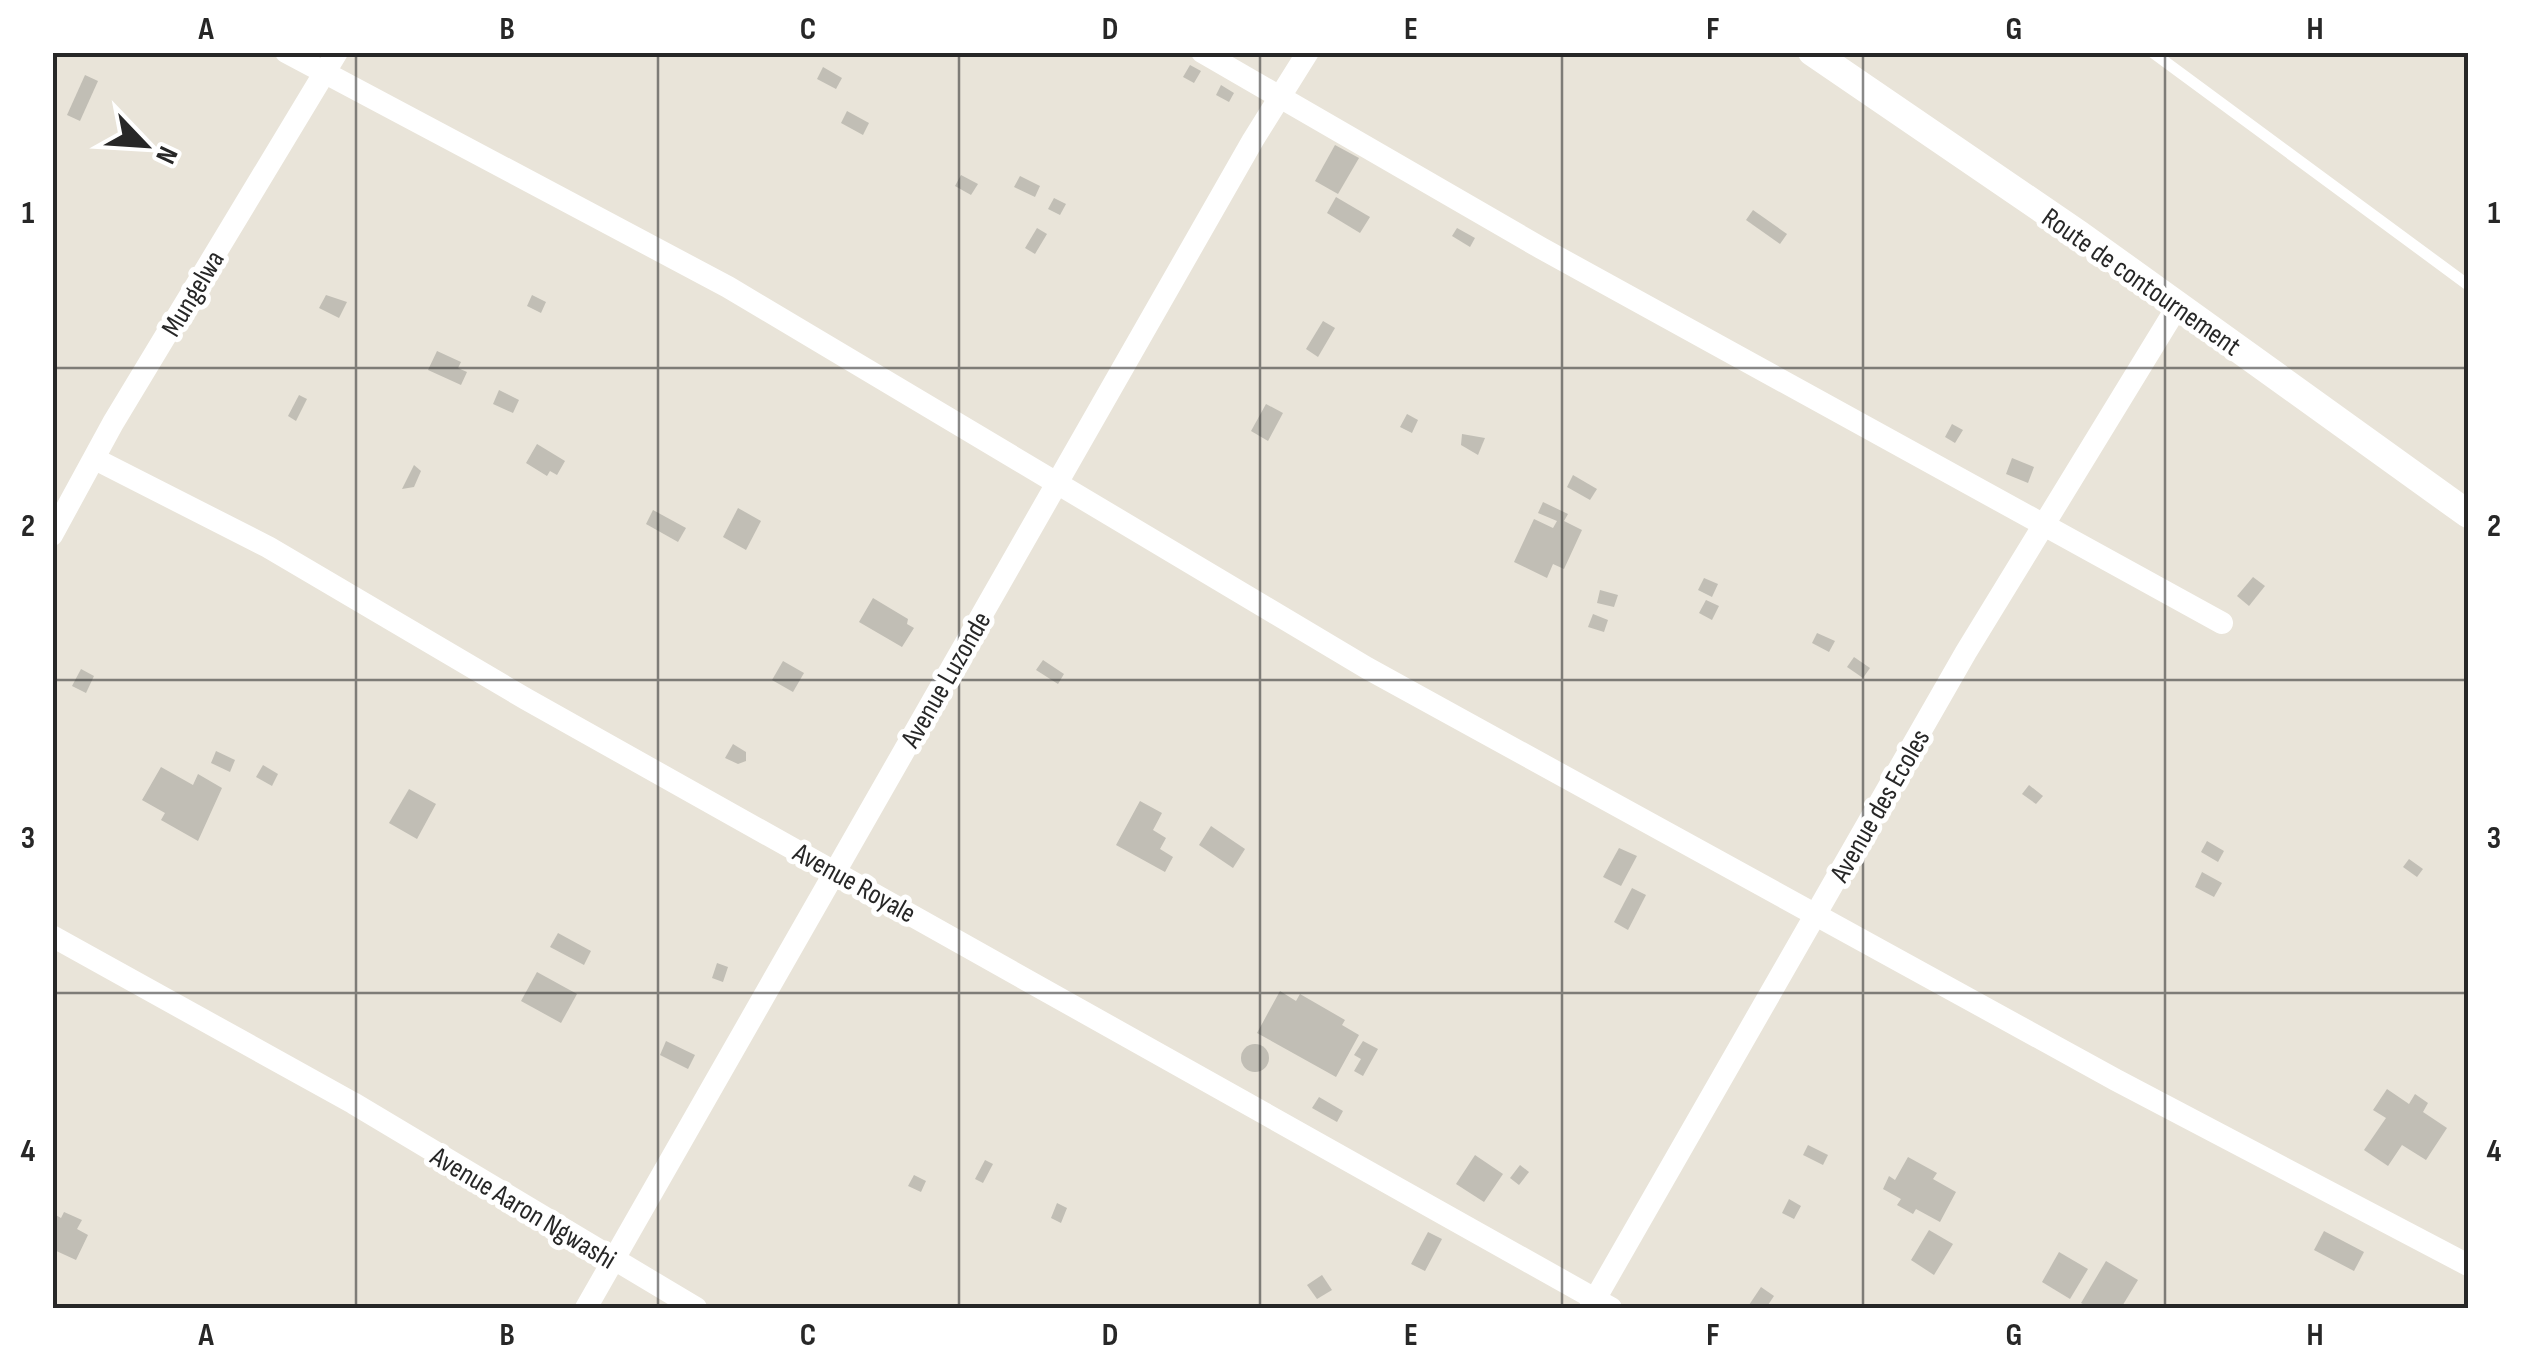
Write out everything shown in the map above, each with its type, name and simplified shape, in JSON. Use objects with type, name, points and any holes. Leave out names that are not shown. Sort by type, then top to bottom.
[{"type":"street","points":[[286,52],[728,287],[1058,480],[1367,668],[2116,1080],[2468,1265]]},
{"type":"street","name":"Mungelwa","points":[[52,535],[96,460],[112,423],[337,52]]},
{"type":"street","points":[[1202,52],[1541,248],[2222,622]]},
{"type":"street","name":"Avenue Luzonde","points":[[586,1308],[1058,480],[1308,52]]},
{"type":"street","name":"Route de contournement","points":[[1812,52],[2468,514]]},
{"type":"street","name":"Avenue des Ecoles","points":[[1599,1305],[1817,914],[2044,524],[2177,306]]},
{"type":"street","name":"Avenue Royale","points":[[96,460],[268,547],[526,699],[1599,1305]]},
{"type":"street","name":"Avenue Aaron Ngwashi","points":[[52,936],[353,1103],[696,1308]]},
{"type":"lane","points":[[2152,52],[2468,285]]},
{"type":"building","points":[[1190,65],[1201,71],[1194,83],[1183,77]]},
{"type":"building","points":[[823,67],[842,78],[836,89],[817,79]]},
{"type":"building","points":[[85,75],[98,81],[80,121],[67,115]]},
{"type":"building","points":[[1221,85],[1234,93],[1229,102],[1216,95]]},
{"type":"building","points":[[847,111],[869,123],[863,135],[841,123]]},
{"type":"building","points":[[1335,145],[1359,158],[1338,194],[1315,181]]},
{"type":"building","points":[[961,175],[978,184],[971,195],[955,186]]},
{"type":"building","points":[[1020,176],[1040,186],[1035,197],[1014,187]]},
{"type":"building","points":[[1336,197],[1370,217],[1360,233],[1327,213]]},
{"type":"building","points":[[1054,198],[1066,204],[1060,215],[1048,209]]},
{"type":"building","points":[[1753,210],[1787,234],[1780,244],[1746,220]]},
{"type":"building","points":[[1037,228],[1047,234],[1035,254],[1025,248]]},
{"type":"building","points":[[1457,228],[1475,238],[1470,247],[1452,236]]},
{"type":"building","points":[[326,295],[347,302],[339,318],[319,308]]},
{"type":"building","points":[[532,295],[546,302],[541,313],[527,306]]},
{"type":"building","points":[[1323,321],[1335,328],[1318,357],[1306,349]]},
{"type":"building","points":[[437,351],[461,362],[458,368],[467,372],[461,385],[428,370]]},
{"type":"building","points":[[499,390],[519,400],[513,413],[493,404]]},
{"type":"building","points":[[299,395],[307,399],[296,421],[288,416]]},
{"type":"building","points":[[1266,404],[1283,413],[1268,441],[1251,431]]},
{"type":"building","points":[[1407,414],[1418,420],[1412,433],[1400,427]]},
{"type":"building","points":[[1952,424],[1963,430],[1955,443],[1945,437]]},
{"type":"building","points":[[1462,434],[1485,438],[1478,455],[1461,445]]},
{"type":"building","points":[[537,444],[565,461],[557,475],[550,471],[547,476],[526,463]]},
{"type":"building","points":[[2012,458],[2034,467],[2028,483],[2006,474]]},
{"type":"building","points":[[414,465],[421,471],[414,487],[402,489]]},
{"type":"building","points":[[1573,475],[1597,489],[1590,500],[1567,487]]},
{"type":"building","points":[[1543,502],[1568,514],[1564,521],[1582,530],[1564,569],[1553,564],[1547,578],[1514,562],[1534,519],[1553,528],[1557,521],[1538,513]]},
{"type":"building","points":[[738,508],[761,521],[746,550],[723,537]]},
{"type":"building","points":[[653,510],[686,528],[678,542],[646,524]]},
{"type":"building","points":[[2253,577],[2265,586],[2249,606],[2237,596]]},
{"type":"building","points":[[1704,578],[1718,584],[1712,597],[1698,590]]},
{"type":"building","points":[[1600,590],[1618,595],[1614,607],[1597,603]]},
{"type":"building","points":[[873,598],[908,619],[907,624],[914,628],[902,647],[859,622]]},
{"type":"building","points":[[1706,600],[1719,606],[1712,620],[1699,613]]},
{"type":"building","points":[[1593,614],[1608,620],[1604,632],[1588,627]]},
{"type":"building","points":[[1817,633],[1835,641],[1829,652],[1812,643]]},
{"type":"building","points":[[1854,657],[1870,668],[1863,678],[1847,667]]},
{"type":"building","points":[[1043,660],[1064,674],[1058,684],[1036,670]]},
{"type":"building","points":[[783,661],[804,673],[793,692],[772,680]]},
{"type":"building","points":[[81,669],[94,676],[86,693],[72,686]]},
{"type":"building","points":[[733,744],[746,752],[746,761],[738,764],[725,758]]},
{"type":"building","points":[[216,751],[235,760],[230,772],[211,763]]},
{"type":"building","points":[[263,765],[278,774],[272,786],[256,777]]},
{"type":"building","points":[[161,767],[193,785],[198,774],[222,788],[198,841],[161,820],[165,813],[142,800]]},
{"type":"building","points":[[2029,785],[2043,796],[2036,804],[2022,794]]},
{"type":"building","points":[[409,789],[436,804],[417,839],[389,823]]},
{"type":"building","points":[[1140,801],[1162,813],[1153,830],[1166,838],[1160,849],[1173,857],[1165,872],[1116,845]]},
{"type":"building","points":[[1211,826],[1245,849],[1233,868],[1199,845]]},
{"type":"building","points":[[2207,841],[2224,851],[2218,862],[2201,852]]},
{"type":"building","points":[[1619,848],[1637,856],[1621,886],[1603,877]]},
{"type":"building","points":[[2409,859],[2423,869],[2417,877],[2403,867]]},
{"type":"building","points":[[2202,872],[2222,883],[2214,897],[2195,887]]},
{"type":"building","points":[[1632,888],[1646,895],[1628,930],[1614,922]]},
{"type":"building","points":[[558,933],[591,951],[584,965],[550,947]]},
{"type":"building","points":[[717,963],[728,967],[723,982],[712,978]]},
{"type":"building","points":[[537,972],[577,994],[561,1023],[521,1001]]},
{"type":"building","points":[[1280,991],[1296,1001],[1300,994],[1345,1020],[1342,1025],[1359,1035],[1336,1077],[1257,1033]]},
{"type":"building","points":[[666,1041],[695,1055],[688,1069],[660,1055]]},
{"type":"building","points":[[1363,1041],[1378,1049],[1363,1076],[1354,1071],[1361,1059],[1354,1055]]},
{"type":"building","points":[[1255,1044],[1265,1048],[1269,1058],[1265,1068],[1255,1072],[1245,1068],[1241,1058],[1245,1048]]},
{"type":"building","points":[[2387,1089],[2409,1104],[2415,1094],[2428,1103],[2423,1112],[2447,1128],[2426,1160],[2402,1145],[2388,1166],[2364,1150],[2386,1118],[2373,1110]]},
{"type":"building","points":[[1319,1097],[1343,1111],[1337,1122],[1312,1108]]},
{"type":"building","points":[[1808,1145],[1828,1155],[1823,1165],[1803,1155]]},
{"type":"building","points":[[1475,1155],[1503,1174],[1484,1202],[1456,1184]]},
{"type":"building","points":[[1908,1157],[1937,1173],[1933,1179],[1956,1192],[1940,1222],[1916,1209],[1913,1214],[1897,1205],[1901,1199],[1883,1189],[1889,1176],[1895,1180]]},
{"type":"building","points":[[985,1160],[993,1164],[983,1183],[975,1179]]},
{"type":"building","points":[[1520,1165],[1529,1172],[1519,1185],[1510,1178]]},
{"type":"building","points":[[914,1175],[926,1181],[921,1192],[908,1186]]},
{"type":"building","points":[[1789,1199],[1801,1206],[1794,1219],[1782,1213]]},
{"type":"building","points":[[1057,1203],[1067,1208],[1061,1223],[1051,1218]]},
{"type":"building","points":[[64,1212],[82,1220],[77,1229],[88,1235],[76,1260],[52,1249],[52,1213],[61,1218]]},
{"type":"building","points":[[1929,1230],[1953,1244],[1934,1275],[1911,1260]]},
{"type":"building","points":[[2324,1231],[2364,1252],[2354,1271],[2314,1250]]},
{"type":"building","points":[[1428,1232],[1442,1239],[1425,1271],[1411,1264]]},
{"type":"building","points":[[2059,1252],[2088,1269],[2070,1299],[2042,1282]]},
{"type":"building","points":[[2106,1261],[2138,1280],[2121,1308],[2090,1308],[2081,1303]]},
{"type":"building","points":[[1322,1275],[1332,1290],[1317,1299],[1307,1285]]},
{"type":"building","points":[[1761,1287],[1774,1296],[1766,1308],[1747,1308]]}]
